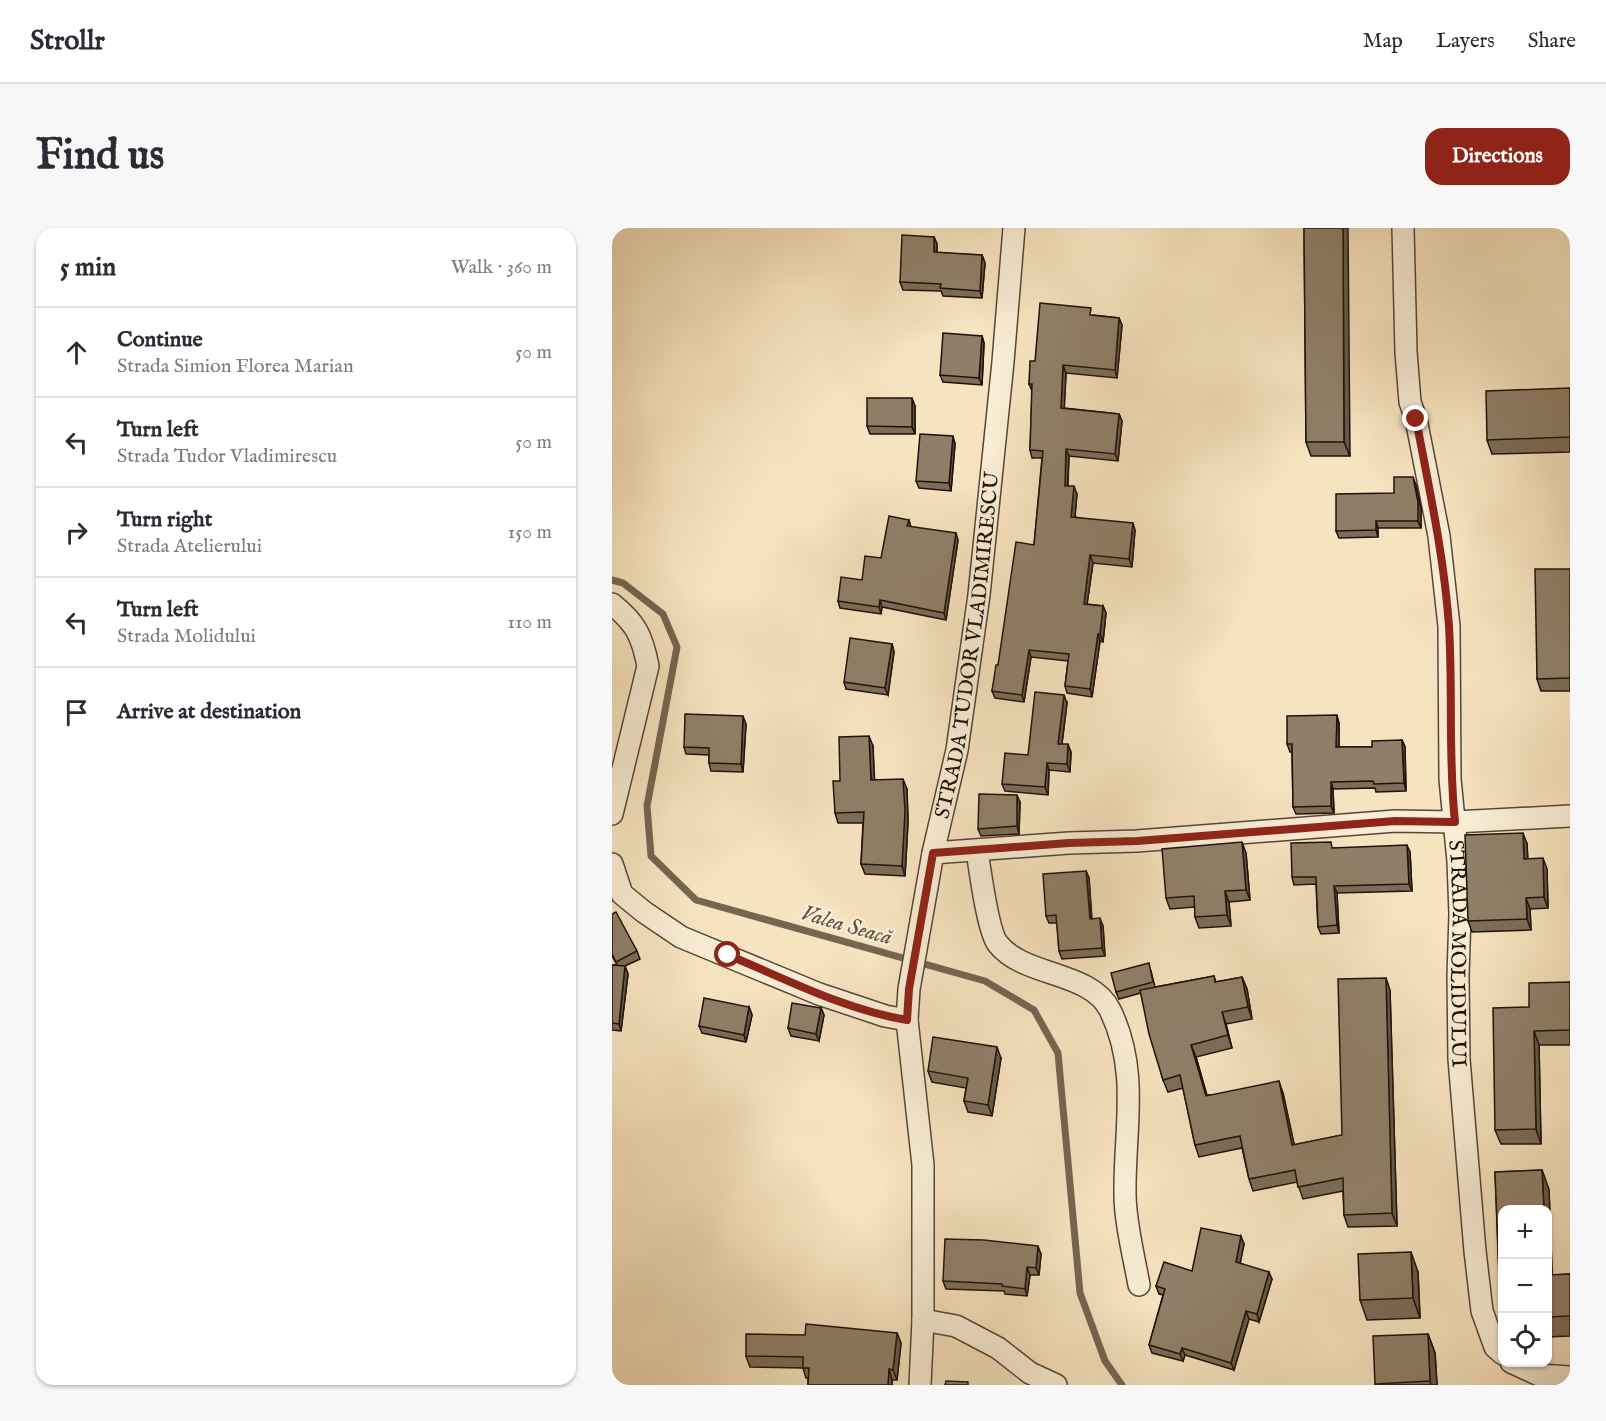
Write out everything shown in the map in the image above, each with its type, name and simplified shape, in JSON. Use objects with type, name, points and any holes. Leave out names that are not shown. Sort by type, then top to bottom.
[{"type":"street","name":"STRADA TUDOR VLADIMIRESCU","points":[[920,1385],[923,1320],[923,1166],[907,1020],[909,989],[933,853],[957,750],[979,595],[1014,228]]},
{"type":"street","name":"STRADA MOLIDULUI","points":[[1403,228],[1406,352],[1410,402],[1416,419],[1439,536],[1449,626],[1450,779],[1455,822],[1460,914],[1459,1059],[1475,1251],[1482,1311],[1498,1350]]},
{"type":"street","points":[[612,604],[629,618],[643,642],[648,666],[612,814]]},
{"type":"street","points":[[933,853],[1395,821],[1455,822],[1570,816]]},
{"type":"street","points":[[977,851],[985,898],[997,944],[1016,959],[1099,994],[1113,1018],[1127,1070],[1130,1110],[1125,1196],[1139,1285]]},
{"type":"street","points":[[612,864],[622,894],[681,937],[819,994],[885,1016],[907,1020]]},
{"type":"street","points":[[923,1320],[956,1326],[998,1348],[1030,1373],[1056,1385]]},
{"type":"street","points":[[1521,1367],[1539,1376],[1570,1377]]},
{"type":"building","points":[[1304,228],[1343,228],[1344,442],[1306,442]]},
{"type":"building","points":[[902,235],[934,237],[934,252],[982,255],[980,291],[940,288],[941,284],[900,282]]},
{"type":"building","points":[[1040,303],[1091,308],[1090,315],[1119,318],[1115,370],[1063,365],[1061,408],[1119,414],[1115,454],[1066,449],[1065,486],[1074,486],[1071,517],[1133,523],[1129,559],[1090,555],[1084,604],[1103,606],[1090,689],[1065,686],[1069,654],[1029,650],[1022,695],[992,691],[1016,542],[1034,545],[1043,451],[1030,450],[1032,384],[1029,384],[1030,361],[1035,361]]},
{"type":"building","points":[[943,333],[982,336],[979,378],[940,375]]},
{"type":"building","points":[[1570,388],[1570,437],[1487,440],[1486,391]]},
{"type":"building","points":[[867,398],[912,398],[912,427],[867,426]]},
{"type":"building","points":[[920,434],[953,436],[949,483],[916,481]]},
{"type":"building","points":[[1394,477],[1413,477],[1418,502],[1418,521],[1376,521],[1376,530],[1336,531],[1336,494],[1394,493]]},
{"type":"building","points":[[889,516],[909,520],[907,526],[956,533],[944,613],[880,600],[879,607],[838,601],[841,577],[862,580],[865,556],[881,558]]},
{"type":"building","points":[[1535,569],[1570,569],[1570,678],[1537,679]]},
{"type":"building","points":[[850,638],[892,644],[885,688],[844,682]]},
{"type":"building","points":[[1035,692],[1064,695],[1058,744],[1068,744],[1067,764],[1047,763],[1045,787],[1002,784],[1005,753],[1028,755]]},
{"type":"building","points":[[685,714],[743,716],[741,764],[709,763],[709,748],[684,747]]},
{"type":"building","points":[[1337,715],[1336,747],[1372,747],[1372,741],[1402,740],[1404,783],[1331,782],[1331,806],[1293,807],[1292,744],[1287,744],[1287,716]]},
{"type":"building","points":[[869,736],[871,780],[903,779],[905,812],[902,866],[861,864],[864,812],[835,813],[833,781],[840,781],[839,737]]},
{"type":"building","points":[[979,794],[1017,795],[1017,826],[978,829]]},
{"type":"building","points":[[1523,833],[1524,859],[1543,858],[1544,897],[1526,898],[1527,919],[1468,921],[1465,835]]},
{"type":"building","points":[[1242,842],[1246,890],[1225,891],[1227,915],[1195,917],[1194,896],[1166,898],[1162,849]]},
{"type":"building","points":[[1331,842],[1332,848],[1407,845],[1409,884],[1334,886],[1337,925],[1318,927],[1316,877],[1292,877],[1291,843]]},
{"type":"building","points":[[1086,871],[1090,919],[1100,918],[1102,948],[1059,951],[1056,915],[1046,916],[1043,874]]},
{"type":"building","points":[[616,912],[637,951],[616,962],[612,954],[612,914]]},
{"type":"building","points":[[1149,963],[1153,982],[1116,992],[1111,973]]},
{"type":"building","points":[[612,965],[625,966],[619,1024],[612,1023]]},
{"type":"building","points":[[1214,976],[1215,982],[1242,977],[1248,1007],[1222,1012],[1228,1035],[1191,1045],[1206,1096],[1279,1081],[1292,1145],[1342,1135],[1338,979],[1386,978],[1392,1213],[1344,1215],[1343,1178],[1298,1187],[1295,1170],[1249,1179],[1240,1136],[1195,1145],[1180,1075],[1163,1080],[1149,1034],[1140,990]]},
{"type":"building","points":[[1570,982],[1570,1030],[1534,1031],[1536,1129],[1495,1130],[1493,1008],[1529,1007],[1529,983]]},
{"type":"building","points":[[704,998],[749,1007],[744,1035],[699,1026]]},
{"type":"building","points":[[792,1003],[821,1008],[816,1034],[788,1028]]},
{"type":"building","points":[[933,1037],[997,1047],[988,1105],[964,1101],[968,1078],[928,1071]]},
{"type":"building","points":[[1542,1170],[1544,1205],[1498,1205],[1498,1249],[1495,1172]]},
{"type":"building","points":[[1201,1228],[1241,1236],[1236,1262],[1269,1272],[1257,1314],[1246,1311],[1231,1363],[1182,1348],[1180,1354],[1149,1345],[1165,1289],[1156,1286],[1164,1262],[1192,1271]]},
{"type":"building","points":[[945,1239],[984,1240],[1038,1246],[1036,1268],[1027,1267],[1025,1289],[1002,1286],[1002,1284],[943,1281]]},
{"type":"building","points":[[1411,1252],[1413,1298],[1360,1300],[1358,1254]]},
{"type":"building","points":[[1570,1274],[1570,1316],[1552,1317],[1552,1275]]},
{"type":"building","points":[[806,1324],[897,1333],[893,1370],[889,1369],[888,1385],[808,1385],[809,1368],[803,1368],[803,1357],[746,1356],[746,1334],[805,1335]]},
{"type":"building","points":[[1428,1334],[1430,1381],[1375,1384],[1373,1336]]},
{"type":"building","points":[[946,1381],[968,1382],[968,1385],[945,1385]]},
{"type":"waterway","name":"Valea Seacă","points":[[612,580],[623,583],[663,614],[677,647],[647,806],[651,856],[696,900],[985,981],[1034,1010],[1058,1053],[1080,1293],[1105,1361],[1122,1385]]},
{"type":"route","points":[[728,955],[819,994],[885,1016],[907,1020],[909,989],[933,853],[1069,843],[1137,841],[1395,821],[1455,822],[1450,779],[1449,626],[1439,536],[1416,419]]}]
